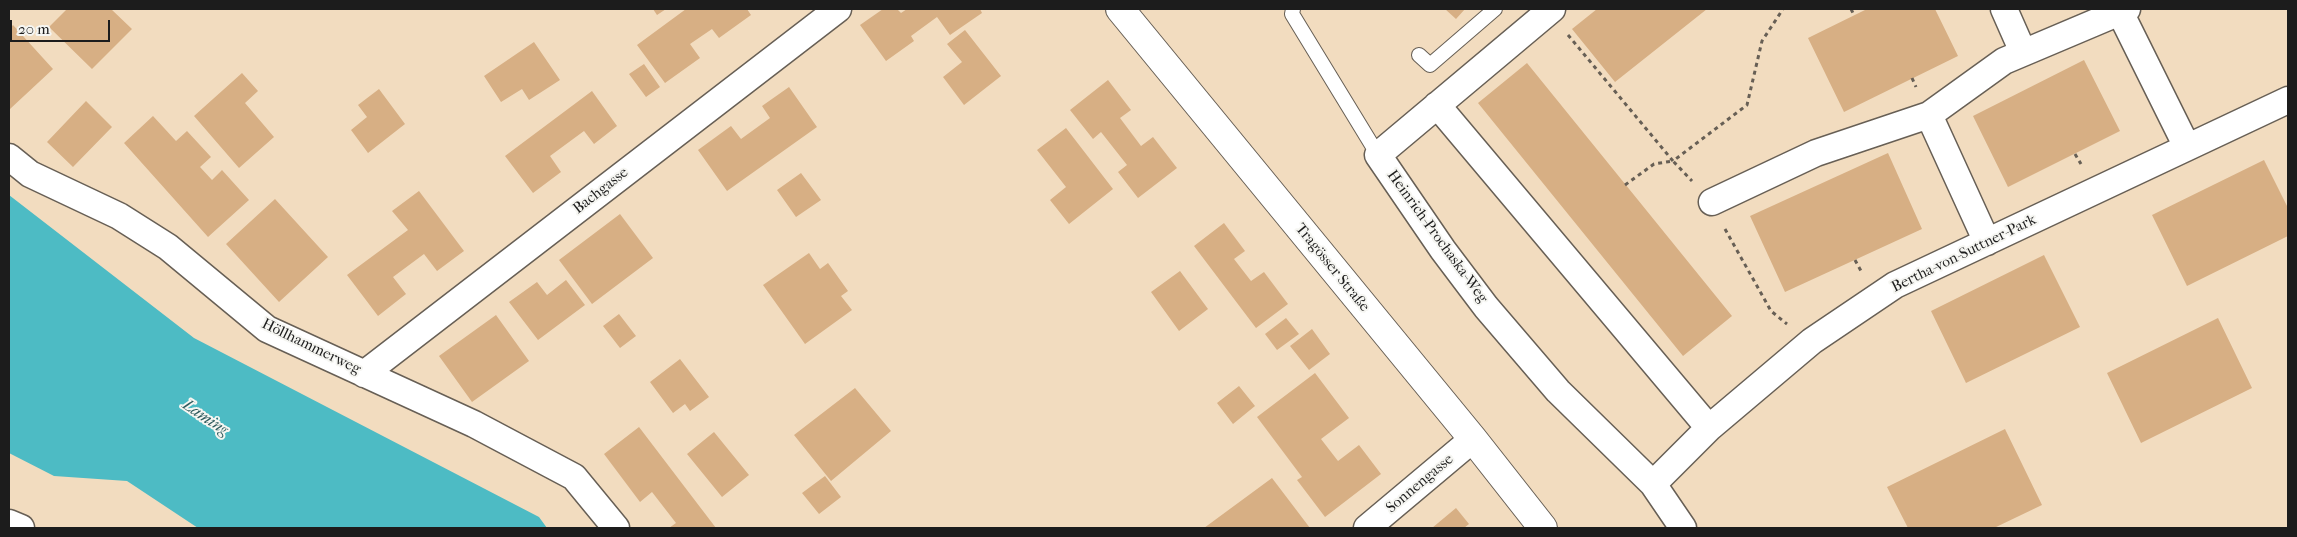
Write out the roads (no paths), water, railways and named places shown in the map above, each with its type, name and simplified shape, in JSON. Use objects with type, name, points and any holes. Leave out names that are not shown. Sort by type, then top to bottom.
[{"type":"main road","name":"Tragösser Straße","points":[[1120,9],[1473,439],[1543,528]]},
{"type":"street","name":"Bachgasse","points":[[364,374],[838,9]]},
{"type":"street","points":[[2004,9],[2024,52]]},
{"type":"street","name":"Heinrich-Prochaska-Weg","points":[[1550,10],[1378,154],[1443,250],[1486,307],[1558,391],[1653,484],[1683,528]]},
{"type":"street","points":[[1712,202],[1816,153],[1929,115],[2004,61],[2124,10],[2187,147]]},
{"type":"street","name":"Bertha-von-Suttner-Park","points":[[1653,484],[1709,428],[1812,341],[1895,285],[2288,100]]},
{"type":"street","points":[[1437,105],[1709,428]]},
{"type":"street","points":[[1929,115],[1988,242]]},
{"type":"street","name":"Höllhammerweg","points":[[9,157],[30,174],[120,216],[168,247],[267,329],[474,424],[574,476],[616,528]]},
{"type":"street","name":"Sonnengasse","points":[[1367,528],[1473,439]]},
{"type":"street","points":[[9,523],[21,528]]},
{"type":"lane","points":[[1293,9],[1292,14],[1378,154]]},
{"type":"lane","points":[[1419,55],[1430,65],[1495,9]]},
{"type":"water","name":"Laming","points":[[9,195],[194,338],[539,517],[547,528],[198,528],[127,481],[54,476],[9,453]]}]
